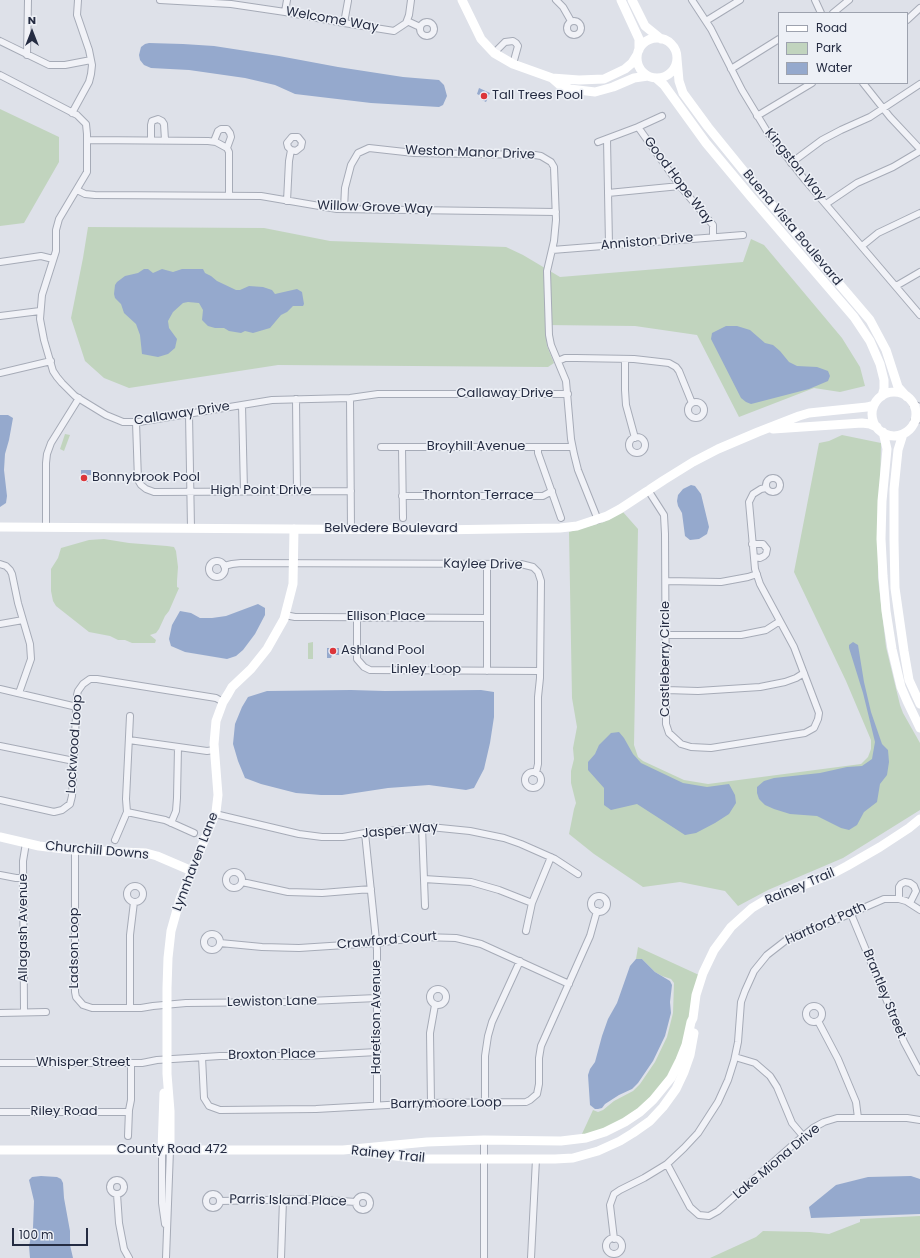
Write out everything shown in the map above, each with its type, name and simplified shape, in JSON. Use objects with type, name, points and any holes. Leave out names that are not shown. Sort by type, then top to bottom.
[{"type":"street","points":[[27,55],[28,0]]},
{"type":"street","points":[[72,113],[89,82],[92,70],[89,50],[78,15],[78,0]]},
{"type":"street","name":"Welcome Way","points":[[160,0],[233,2],[394,31],[406,23],[407,20]]},
{"type":"street","points":[[286,12],[287,0]]},
{"type":"street","points":[[344,23],[348,0]]},
{"type":"street","points":[[411,0],[407,20],[420,27]]},
{"type":"street","points":[[462,0],[481,38],[494,53],[513,64],[552,78],[604,79],[620,72],[632,64],[643,44],[654,39],[661,39]]},
{"type":"street","points":[[556,0],[563,7],[571,21]]},
{"type":"street","name":"Buena Vista Boulevard","points":[[621,0],[639,39],[639,67],[643,73],[664,85],[706,143],[854,317],[870,341],[880,364],[884,380],[882,396]]},
{"type":"street","name":"Buena Vista Boulevard","points":[[632,0],[645,26],[661,39],[671,44],[677,54],[679,81],[683,93],[708,127],[760,191],[870,320],[886,350],[898,387],[913,402]]},
{"type":"street","name":"Kingston Way","points":[[692,0],[706,21],[757,116],[791,163],[920,315]]},
{"type":"street","points":[[706,21],[740,0]]},
{"type":"street","points":[[815,0],[821,12]]},
{"type":"street","points":[[833,12],[849,0]]},
{"type":"street","points":[[908,19],[920,8]]},
{"type":"street","points":[[0,41],[49,65],[65,65],[91,60]]},
{"type":"street","points":[[494,53],[505,42],[513,41],[518,46],[513,64]]},
{"type":"street","points":[[731,69],[778,41]]},
{"type":"street","points":[[552,78],[570,89],[594,91],[604,90],[634,78],[668,75],[676,66],[677,59]]},
{"type":"street","name":"Callaway Drive","points":[[0,75],[72,113],[84,121],[87,128],[87,172],[59,219],[56,230],[56,251],[42,295],[40,311],[42,328],[53,371],[62,383],[79,398],[106,415],[123,422],[136,422],[272,400],[350,398],[387,393],[568,394]]},
{"type":"street","points":[[594,80],[594,91]]},
{"type":"street","points":[[757,116],[810,84]]},
{"type":"street","points":[[826,204],[857,183],[893,167],[920,150],[864,84]]},
{"type":"street","points":[[791,163],[831,135],[865,120],[884,109],[920,84]]},
{"type":"street","points":[[598,142],[662,116]]},
{"type":"street","points":[[150,140],[150,125],[152,121],[158,119],[164,124],[165,140]]},
{"type":"street","name":"Good Hope Way","points":[[638,127],[680,186],[713,225],[713,237]]},
{"type":"street","points":[[214,141],[218,131],[221,129],[227,129],[230,133],[231,137],[227,148],[229,196]]},
{"type":"street","points":[[608,139],[609,245]]},
{"type":"street","points":[[87,140],[214,141],[223,144],[227,148]]},
{"type":"street","name":"Weston Manor Drive","points":[[344,209],[345,188],[351,165],[358,152],[368,148],[414,153],[541,156],[551,162],[554,167],[556,212],[556,232],[547,276],[551,345],[566,382],[572,447],[578,470],[598,520]]},
{"type":"street","points":[[287,200],[291,150]]},
{"type":"street","points":[[608,193],[680,186]]},
{"type":"street","name":"Willow Grove Way","points":[[77,190],[85,194],[94,195],[261,196],[316,206],[344,209],[556,212]]},
{"type":"street","points":[[862,246],[878,233],[920,213]]},
{"type":"street","name":"Anniston Drive","points":[[552,250],[743,235]]},
{"type":"street","points":[[0,262],[41,256],[54,259]]},
{"type":"street","points":[[896,286],[920,272]]},
{"type":"street","points":[[0,316],[40,311]]},
{"type":"street","points":[[558,361],[563,358],[625,359],[651,361],[673,365],[679,371],[692,403]]},
{"type":"street","points":[[625,359],[626,404],[635,438]]},
{"type":"street","points":[[0,373],[51,361]]},
{"type":"street","points":[[920,704],[910,680],[904,651],[895,588],[894,540],[894,489],[898,450],[903,434],[917,420],[913,402],[895,392],[882,396],[874,405],[872,417],[880,430],[887,449],[882,501],[881,539],[883,576],[886,611],[901,687],[906,701],[920,728]]},
{"type":"street","points":[[46,527],[47,454],[51,443],[79,398]]},
{"type":"street","points":[[350,398],[351,529]]},
{"type":"street","points":[[296,399],[298,491]]},
{"type":"street","points":[[242,405],[244,491]]},
{"type":"street","name":"Belvedere Boulevard","points":[[0,527],[436,530],[560,528],[576,526],[598,520],[620,509],[694,462],[718,449],[758,432],[809,413],[868,408],[874,405]]},
{"type":"street","points":[[189,414],[191,528]]},
{"type":"street","name":"High Point Drive","points":[[136,422],[138,480],[146,489],[154,492],[351,491]]},
{"type":"street","name":"Belvedere Boulevard","points":[[758,432],[780,428],[862,423],[870,424],[880,430]]},
{"type":"street","points":[[880,430],[889,435],[903,434]]},
{"type":"street","name":"Broyhill Avenue","points":[[380,447],[572,447]]},
{"type":"street","points":[[402,447],[403,518]]},
{"type":"street","points":[[538,447],[538,453],[561,518]]},
{"type":"street","name":"Castleberry Circle","points":[[648,490],[664,515],[666,581],[666,724],[670,733],[681,744],[691,747],[711,748],[805,733],[814,728],[819,713],[794,647],[760,584],[757,574],[752,544],[748,502],[753,494],[766,488]]},
{"type":"street","name":"Thornton Terrace","points":[[402,496],[543,496],[552,491]]},
{"type":"street","name":"Lynnhaven Lane","points":[[166,1150],[163,1100],[167,1074],[168,958],[171,931],[178,906],[215,814],[218,788],[214,750],[214,731],[216,721],[223,702],[232,687],[251,669],[267,649],[279,630],[285,615],[293,584],[294,529]]},
{"type":"street","points":[[752,544],[763,544],[767,548],[764,556],[760,558],[754,557]]},
{"type":"street","name":"Kaylee Drive","points":[[224,566],[241,563],[294,563],[487,564],[528,565],[533,567],[538,572],[540,581],[540,671],[538,697],[538,764],[536,773]]},
{"type":"street","points":[[0,564],[6,566],[12,574],[30,644],[31,654],[19,693]]},
{"type":"street","points":[[487,564],[487,671]]},
{"type":"street","points":[[666,581],[721,582],[757,574]]},
{"type":"street","name":"Ellison Place","points":[[285,615],[295,617],[486,618]]},
{"type":"street","name":"Linley Loop","points":[[357,617],[357,658],[364,667],[376,670],[540,671]]},
{"type":"street","points":[[0,624],[23,620]]},
{"type":"street","points":[[666,635],[741,635],[766,630],[780,621]]},
{"type":"street","points":[[904,651],[920,688]]},
{"type":"street","points":[[666,690],[698,691],[760,687],[785,682],[804,673]]},
{"type":"street","name":"Lockwood Loop","points":[[0,800],[54,812],[67,807],[71,801],[78,695],[80,687],[86,681],[93,679],[216,698],[223,702]]},
{"type":"street","points":[[0,689],[77,707]]},
{"type":"street","points":[[115,840],[127,812],[126,805],[130,716]]},
{"type":"street","points":[[129,740],[207,751],[214,750]]},
{"type":"street","points":[[0,746],[74,761]]},
{"type":"street","points":[[171,823],[177,805],[178,747]]},
{"type":"street","points":[[127,812],[171,823],[194,833]]},
{"type":"street","name":"Jasper Way","points":[[215,814],[310,836],[343,837],[365,833],[422,827],[456,828],[492,835],[521,844],[551,857],[578,874]]},
{"type":"street","name":"Rainey Trail","points":[[343,1150],[427,1142],[484,1140],[575,1140],[595,1135],[625,1122],[647,1106],[671,1078],[684,1050],[693,1018],[696,995],[706,965],[718,943],[738,920],[752,908],[768,899],[832,874],[868,855],[919,821]]},
{"type":"street","points":[[422,827],[425,906]]},
{"type":"street","name":"Haretison Avenue","points":[[365,833],[376,943],[377,1106]]},
{"type":"street","name":"Churchill Downs","points":[[0,837],[26,843],[75,850],[146,853],[192,872]]},
{"type":"street","name":"Allagash Avenue","points":[[24,1012],[23,854],[26,843]]},
{"type":"street","name":"Ladson Loop","points":[[75,850],[76,998],[87,1007],[141,1008],[167,1004]]},
{"type":"street","points":[[526,931],[532,903],[551,857]]},
{"type":"street","points":[[0,875],[24,878]]},
{"type":"street","points":[[424,879],[471,882],[499,890],[532,903]]},
{"type":"street","points":[[242,882],[288,892],[322,893],[371,890]]},
{"type":"street","points":[[899,899],[899,887],[901,884],[905,882],[910,883],[914,886],[916,891],[910,903]]},
{"type":"street","name":"Hartford Path","points":[[614,1239],[610,1205],[614,1194],[667,1164],[691,1141],[709,1119],[725,1088],[735,1057],[741,1002],[749,980],[767,955],[786,940],[884,899],[899,899],[910,903],[920,910]]},
{"type":"street","points":[[130,1008],[130,935],[134,902]]},
{"type":"street","name":"Barrymoore Loop","points":[[202,1057],[204,1098],[209,1106],[214,1109],[301,1109],[431,1103],[526,1102],[537,1094],[541,1046],[590,936],[597,911]]},
{"type":"street","name":"Brantley Street","points":[[851,914],[904,1042],[920,1072]]},
{"type":"street","name":"Crawford Court","points":[[220,943],[280,948],[376,943],[414,937],[432,936],[456,938],[481,944],[569,984]]},
{"type":"street","points":[[485,1103],[485,1056],[488,1036],[492,1022],[520,962]]},
{"type":"street","name":"Lewiston Lane","points":[[167,1004],[201,1002],[286,1002],[377,998]]},
{"type":"street","points":[[431,1103],[430,1033],[435,1005]]},
{"type":"street","points":[[0,1013],[46,1012]]},
{"type":"street","name":"Rainey Trail","points":[[343,1150],[422,1159],[573,1158],[598,1151],[627,1138],[650,1121],[668,1101],[684,1072],[690,1055],[694,1038],[695,1022],[693,1018]]},
{"type":"street","points":[[818,1021],[838,1059],[856,1102],[858,1118]]},
{"type":"street","name":"Broxton Place","points":[[167,1060],[202,1057],[303,1056],[377,1052]]},
{"type":"street","points":[[735,1057],[755,1063],[770,1076],[792,1124],[803,1136]]},
{"type":"street","name":"Whisper Street","points":[[0,1063],[130,1063],[167,1060]]},
{"type":"street","points":[[128,1136],[131,1100],[130,1063]]},
{"type":"street","name":"Riley Road","points":[[0,1112],[129,1112]]},
{"type":"street","name":"Lake Miona Drive","points":[[667,1164],[690,1206],[699,1215],[709,1216],[718,1211],[803,1136],[824,1122],[837,1118],[907,1118],[920,1120]]},
{"type":"street","points":[[484,1140],[484,1258]]},
{"type":"street","name":"County Road 472","points":[[0,1150],[343,1150]]},
{"type":"street","points":[[166,1150],[162,1203],[167,1233],[166,1258]]},
{"type":"street","points":[[531,1258],[536,1159]]},
{"type":"street","points":[[117,1194],[124,1249],[129,1258]]},
{"type":"street","name":"Parris Island Place","points":[[220,1201],[311,1199],[356,1202]]},
{"type":"street","points":[[281,1258],[283,1200]]},
{"type":"green space","points":[[0,109],[59,137],[59,162],[24,223],[0,226]]},
{"type":"green space","points":[[88,227],[264,228],[330,241],[506,247],[523,255],[560,277],[743,262],[751,239],[764,245],[842,338],[860,367],[865,386],[840,392],[814,388],[739,417],[697,335],[635,326],[545,325],[547,346],[554,363],[548,367],[278,365],[129,388],[104,378],[85,361],[71,318]]},
{"type":"green space","points":[[65,434],[70,435],[64,451],[60,449]]},
{"type":"green space","points":[[842,435],[881,443],[878,578],[886,647],[900,705],[920,743],[920,810],[843,858],[768,890],[738,906],[725,891],[680,882],[643,887],[594,854],[569,834],[576,803],[571,783],[571,771],[574,759],[573,748],[577,727],[572,698],[569,532],[604,522],[623,512],[638,529],[634,745],[638,757],[643,761],[684,780],[708,784],[861,764],[868,757],[871,749],[871,740],[846,681],[794,572],[819,443],[829,441]]},
{"type":"green space","points":[[104,539],[174,547],[176,551],[178,567],[177,587],[179,588],[159,629],[156,633],[150,635],[156,640],[155,643],[132,643],[125,640],[118,640],[110,636],[89,632],[56,606],[53,601],[51,591],[51,569],[58,558],[61,548],[89,540]]},
{"type":"green space","points":[[313,642],[313,659],[308,659],[308,643]]},
{"type":"green space","points":[[638,947],[699,975],[685,1039],[673,1069],[646,1103],[614,1125],[581,1136],[593,1110],[598,1112],[603,1110],[614,1101],[633,1091],[640,1084],[655,1062],[667,1037],[673,1013],[674,983],[671,979],[655,972],[642,959],[636,959]]},
{"type":"green space","points":[[920,1216],[920,1258],[710,1258],[756,1237],[763,1231],[829,1234],[860,1222],[860,1219]]},
{"type":"water","points":[[149,43],[214,46],[403,77],[439,80],[444,85],[447,96],[443,105],[439,107],[371,103],[295,94],[275,85],[245,78],[189,70],[151,68],[144,65],[140,60],[139,55],[141,47]]},
{"type":"water","name":"Tall Trees Pool","points":[[479,88],[490,93],[486,102],[482,100],[483,97],[477,94]]},
{"type":"water","points":[[144,269],[148,269],[153,273],[162,269],[173,272],[182,269],[203,269],[205,273],[217,281],[236,290],[249,286],[263,287],[272,290],[275,294],[297,289],[302,292],[304,304],[303,306],[293,306],[281,315],[270,328],[253,333],[245,331],[241,333],[229,331],[224,328],[208,326],[202,320],[203,310],[199,303],[183,303],[173,312],[168,321],[169,328],[177,339],[175,348],[168,354],[158,357],[142,354],[140,335],[136,324],[124,313],[121,304],[115,298],[114,294],[115,285],[117,282],[125,276],[138,273]]},
{"type":"water","points":[[726,326],[737,326],[750,330],[765,343],[773,345],[789,362],[797,366],[817,367],[828,371],[830,376],[828,381],[809,389],[755,403],[751,404],[746,402],[741,398],[711,339],[712,333]]},
{"type":"water","points":[[0,415],[8,415],[13,418],[5,454],[4,470],[7,496],[6,503],[0,507]]},
{"type":"water","name":"Bonnybrook Pool","points":[[81,470],[91,470],[91,475],[88,475],[88,482],[81,482]]},
{"type":"water","points":[[691,485],[695,486],[701,494],[709,527],[707,534],[699,539],[690,540],[685,536],[682,513],[677,501],[678,495],[683,489]]},
{"type":"water","points":[[258,604],[265,608],[265,615],[255,634],[243,650],[236,656],[227,659],[185,652],[171,646],[169,639],[172,625],[180,611],[191,613],[200,618],[212,618],[226,616]]},
{"type":"water","points":[[853,642],[858,645],[871,712],[882,744],[888,750],[889,762],[887,775],[880,784],[877,802],[864,812],[857,825],[849,830],[841,828],[817,816],[790,814],[765,805],[759,799],[757,787],[764,781],[774,778],[820,773],[847,767],[862,766],[872,759],[875,742],[863,693],[849,648],[849,645]]},
{"type":"water","name":"Ashland Pool","points":[[327,648],[339,648],[339,655],[332,655],[331,658],[327,658]]},
{"type":"water","points":[[481,690],[494,692],[494,717],[490,743],[484,769],[474,788],[466,790],[429,785],[388,788],[342,795],[321,795],[296,793],[261,784],[245,778],[233,744],[235,724],[248,697],[267,691]]},
{"type":"water","points":[[619,732],[633,754],[641,763],[683,783],[707,787],[729,784],[735,795],[736,803],[729,814],[696,833],[685,835],[637,804],[611,810],[604,805],[604,788],[588,770],[588,762],[595,754],[599,745],[611,733]]},
{"type":"water","points":[[636,959],[642,959],[655,972],[670,981],[672,985],[670,1002],[671,1013],[665,1036],[653,1061],[638,1083],[632,1089],[605,1104],[602,1108],[595,1109],[590,1105],[588,1075],[595,1062],[608,1019],[617,1003],[630,966]]},
{"type":"water","points":[[911,1176],[920,1179],[920,1214],[811,1218],[809,1207],[836,1185],[868,1177]]},
{"type":"water","points":[[32,1177],[57,1177],[61,1179],[63,1183],[70,1231],[70,1245],[73,1258],[30,1258],[29,1246],[33,1228],[34,1201],[29,1180]]},
{"type":"place","name":"Tall Trees Pool","points":[[484,96]]},
{"type":"place","name":"Bonnybrook Pool","points":[[84,478]]},
{"type":"place","name":"Ashland Pool","points":[[333,651]]}]
